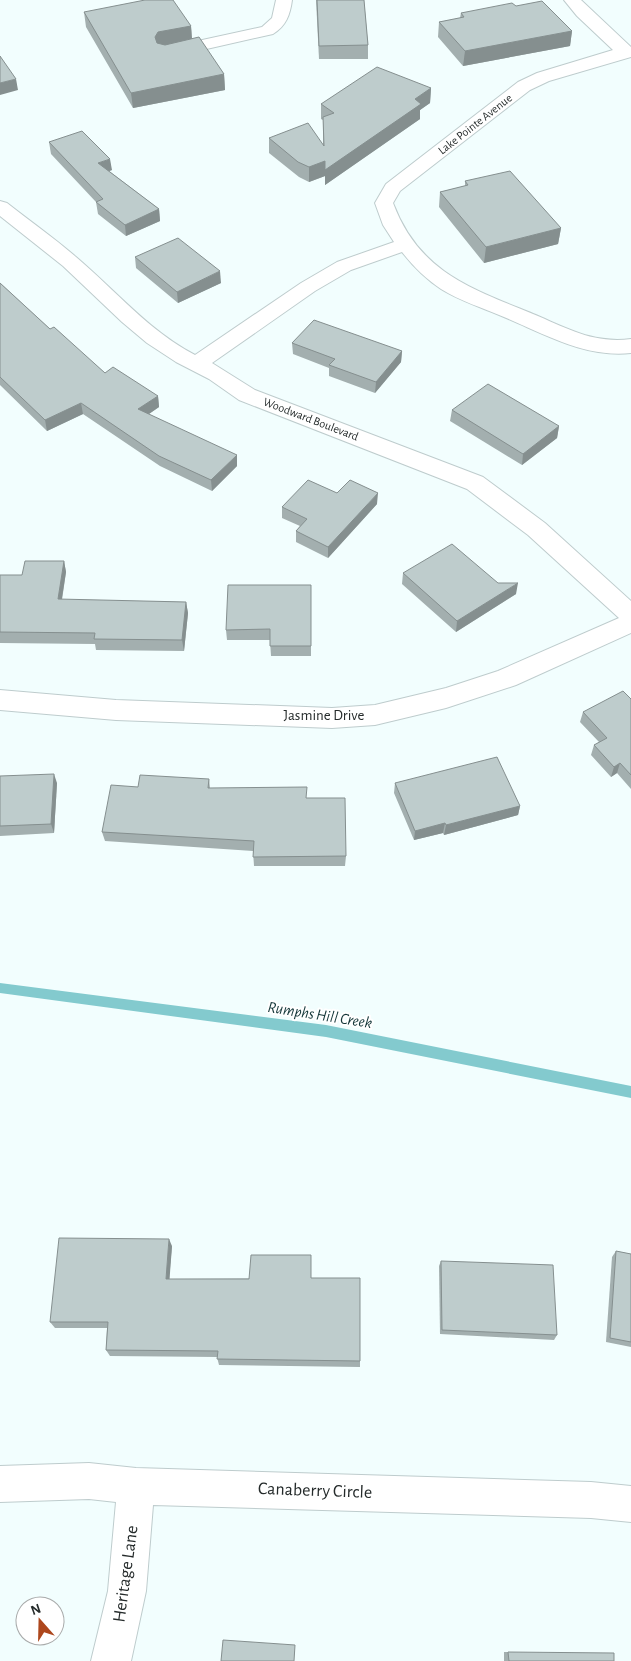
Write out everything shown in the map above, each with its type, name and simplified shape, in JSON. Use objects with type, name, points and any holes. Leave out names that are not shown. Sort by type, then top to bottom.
[{"type":"street","points":[[166,53],[267,31],[276,26],[281,19],[284,0]]},
{"type":"street","name":"Lake Pointe Avenue","points":[[572,0],[582,13],[628,52]]},
{"type":"street","name":"Lake Pointe Avenue","points":[[628,52],[543,77],[524,86],[393,188],[384,203],[389,220],[406,244],[419,261],[441,280],[484,301],[586,343],[610,348],[631,346]]},
{"type":"street","name":"Woodward Boulevard","points":[[0,207],[70,262],[147,333],[183,357],[216,374],[247,394],[475,483],[505,502],[560,549],[631,615]]},
{"type":"street","points":[[196,364],[308,287],[344,266],[406,244]]},
{"type":"street","name":"Jasmine Drive","points":[[0,700],[116,710],[332,718],[375,715],[446,698],[507,678],[631,623]]},
{"type":"street","name":"Canaberry Circle","points":[[0,1484],[89,1481],[136,1486],[581,1499],[631,1504]]},
{"type":"street","name":"Heritage Lane","points":[[111,1661],[127,1591],[136,1486]]},
{"type":"building","points":[[145,0],[173,0],[191,26],[158,32],[155,37],[157,43],[165,45],[199,37],[224,74],[131,93],[84,12]]},
{"type":"building","points":[[317,0],[364,0],[368,45],[319,46]]},
{"type":"building","points":[[542,1],[572,31],[465,51],[439,22],[464,17],[461,13],[512,3],[516,6]]},
{"type":"building","points":[[0,56],[16,79],[0,83]]},
{"type":"building","points":[[377,67],[431,88],[415,99],[421,104],[325,170],[325,161],[309,167],[298,162],[269,138],[308,123],[324,146],[323,117],[334,113],[321,104]]},
{"type":"building","points":[[82,131],[110,159],[98,163],[159,209],[125,225],[96,202],[103,199],[49,142]]},
{"type":"building","points":[[510,171],[561,228],[486,247],[440,192],[468,185],[465,181]]},
{"type":"building","points":[[178,238],[220,271],[177,292],[135,257]]},
{"type":"building","points":[[0,283],[50,329],[54,327],[105,373],[113,367],[158,396],[138,409],[237,455],[211,480],[159,456],[81,403],[45,420],[0,377]]},
{"type":"building","points":[[314,320],[402,351],[376,382],[329,365],[335,359],[292,343]]},
{"type":"building","points":[[488,384],[559,426],[523,454],[452,410]]},
{"type":"building","points":[[308,480],[337,493],[350,480],[378,493],[328,547],[296,531],[307,519],[282,507]]},
{"type":"building","points":[[452,544],[498,583],[518,583],[457,621],[403,573]]},
{"type":"building","points":[[25,561],[64,561],[58,599],[186,602],[182,640],[94,639],[95,633],[0,632],[0,575],[22,575]]},
{"type":"building","points":[[228,585],[311,585],[311,646],[270,646],[270,629],[226,630]]},
{"type":"building","points":[[623,691],[631,699],[631,775],[620,763],[614,767],[594,745],[607,738],[583,712]]},
{"type":"building","points":[[497,757],[520,806],[415,831],[395,783]]},
{"type":"building","points":[[54,774],[51,824],[0,826],[0,776]]},
{"type":"building","points":[[140,775],[209,779],[208,788],[307,787],[306,798],[345,798],[346,856],[253,857],[254,841],[102,832],[111,785],[138,787]]},
{"type":"building","points":[[59,1238],[169,1239],[166,1279],[249,1279],[251,1255],[311,1255],[311,1278],[360,1278],[360,1361],[217,1359],[218,1351],[106,1350],[108,1322],[50,1322]]},
{"type":"building","points":[[616,1251],[631,1254],[631,1342],[610,1338]]},
{"type":"building","points":[[441,1261],[553,1265],[557,1335],[442,1330]]},
{"type":"building","points":[[223,1640],[295,1645],[294,1661],[221,1661]]},
{"type":"building","points":[[508,1652],[614,1653],[614,1661],[509,1661]]},
{"type":"waterway","name":"Rumphs Hill Creek","points":[[0,988],[326,1031],[631,1092]]}]
